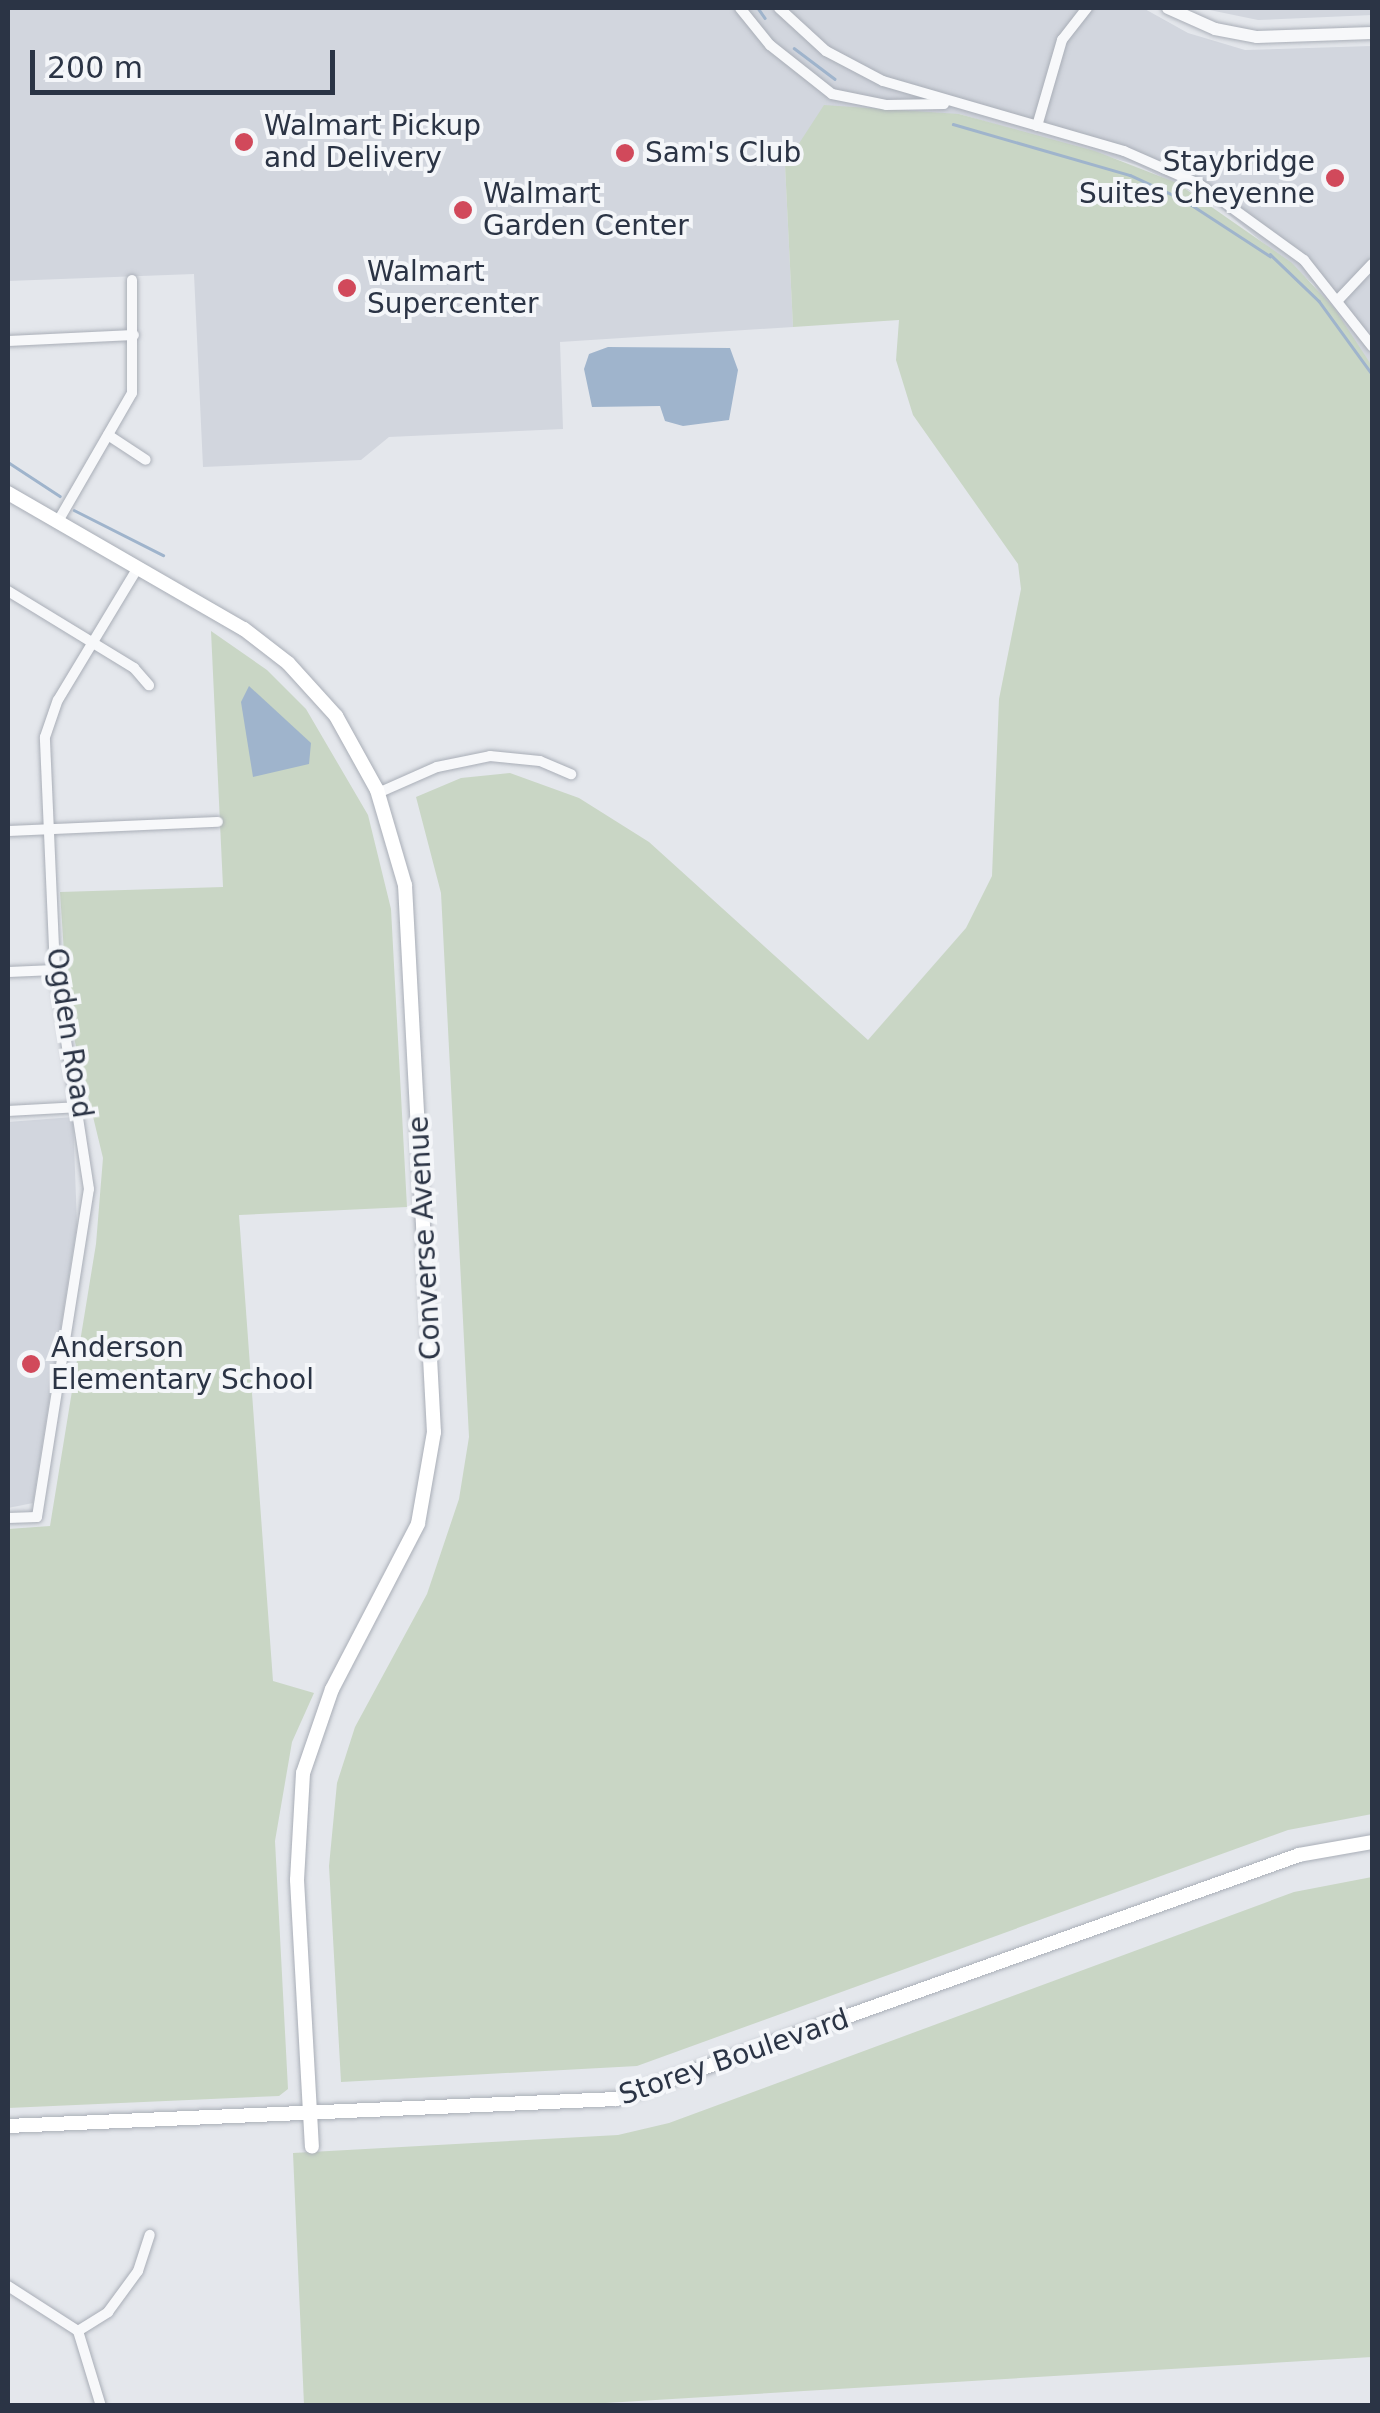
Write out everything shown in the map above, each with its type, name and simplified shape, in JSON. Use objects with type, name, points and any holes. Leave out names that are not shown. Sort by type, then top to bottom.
[{"type":"main road","name":"Converse Avenue","points":[[8,493],[244,630],[288,663],[336,716],[378,794],[410,919],[434,1432],[413,1538],[332,1689],[303,1773],[297,1880],[312,2147]]},
{"type":"main road","name":"Storey Boulevard","points":[[8,2126],[310,2116],[631,2096],[1300,1855],[1372,1842]]},
{"type":"street","points":[[740,8],[770,45],[832,94],[886,105],[954,104]]},
{"type":"street","points":[[779,8],[800,32],[851,67],[954,104],[1124,151],[1199,184],[1260,222],[1339,299],[1372,346]]},
{"type":"street","points":[[1036,126],[1062,40],[1087,8]]},
{"type":"street","points":[[1168,8],[1214,28],[1257,37],[1372,33]]},
{"type":"street","points":[[1339,299],[1372,264]]},
{"type":"street","points":[[57,523],[132,393],[132,280]]},
{"type":"street","points":[[8,341],[134,336]]},
{"type":"street","points":[[108,435],[146,460]]},
{"type":"street","name":"Ogden Road","points":[[8,1518],[37,1517],[87,1216],[89,1162],[55,970],[48,829],[48,721],[91,642],[138,569]]},
{"type":"street","points":[[8,591],[134,668],[148,685]]},
{"type":"street","points":[[378,794],[480,757],[522,757],[571,774]]},
{"type":"street","points":[[8,831],[218,822]]},
{"type":"street","points":[[8,972],[55,970]]},
{"type":"street","points":[[8,1111],[80,1107]]},
{"type":"street","points":[[78,2331],[108,2312],[138,2271],[150,2235]]},
{"type":"street","points":[[8,2286],[78,2331],[100,2406]]},
{"type":"shaded area","points":[[8,8],[1143,8],[1188,33],[1245,50],[1372,46],[1372,366],[1313,284],[1216,204],[1137,165],[959,114],[785,165],[793,327],[560,342],[563,429],[389,437],[361,460],[203,467],[194,274],[8,281]]},
{"type":"shaded area","points":[[1200,8],[1372,8],[1372,15],[1258,20]]},
{"type":"shaded area","name":"Anderson Elementary School","points":[[73,1117],[77,1225],[33,1503],[8,1508],[8,1122]]},
{"type":"green space","points":[[824,105],[959,114],[1095,151],[1177,183],[1292,263],[1334,308],[1372,366],[1372,1814],[1288,1830],[637,2066],[341,2082],[329,1866],[337,1783],[355,1727],[427,1594],[459,1499],[469,1437],[441,893],[416,797],[461,778],[510,773],[579,798],[649,842],[868,1040],[966,928],[992,876],[999,699],[1021,589],[1018,564],[913,415],[896,360],[899,320],[793,327],[785,165]]},
{"type":"green space","points":[[211,631],[267,670],[306,709],[368,815],[391,909],[407,1207],[239,1215],[273,1681],[314,1693],[292,1742],[275,1841],[288,2089],[279,2096],[8,2108],[8,1529],[50,1526],[96,1244],[103,1158],[68,1013],[60,892],[223,887]]},
{"type":"green space","points":[[1372,1877],[1372,2357],[572,2405],[304,2405],[293,2153],[618,2135],[669,2123],[1294,1892]]},
{"type":"water","points":[[608,347],[730,348],[738,370],[729,420],[683,426],[665,421],[660,406],[592,407],[584,369],[589,354]]},
{"type":"water","points":[[249,686],[311,743],[309,764],[253,777],[241,702]]},
{"type":"waterway","points":[[758,8],[765,18]]},
{"type":"waterway","points":[[794,48],[835,79]]},
{"type":"waterway","points":[[953,124],[1130,175],[1184,200],[1270,256]]},
{"type":"waterway","points":[[1270,254],[1319,301],[1372,374]]},
{"type":"waterway","points":[[8,462],[60,496]]},
{"type":"waterway","points":[[74,510],[163,555]]},
{"type":"place","name":"Walmart Pickup and Delivery","points":[[244,142]]},
{"type":"place","name":"Sam's Club","points":[[625,153]]},
{"type":"place","name":"Staybridge Suites Cheyenne","points":[[1335,178]]},
{"type":"place","name":"Walmart Garden Center","points":[[463,210]]},
{"type":"place","name":"Walmart Supercenter","points":[[347,288]]},
{"type":"place","name":"Anderson Elementary School","points":[[31,1364]]}]
